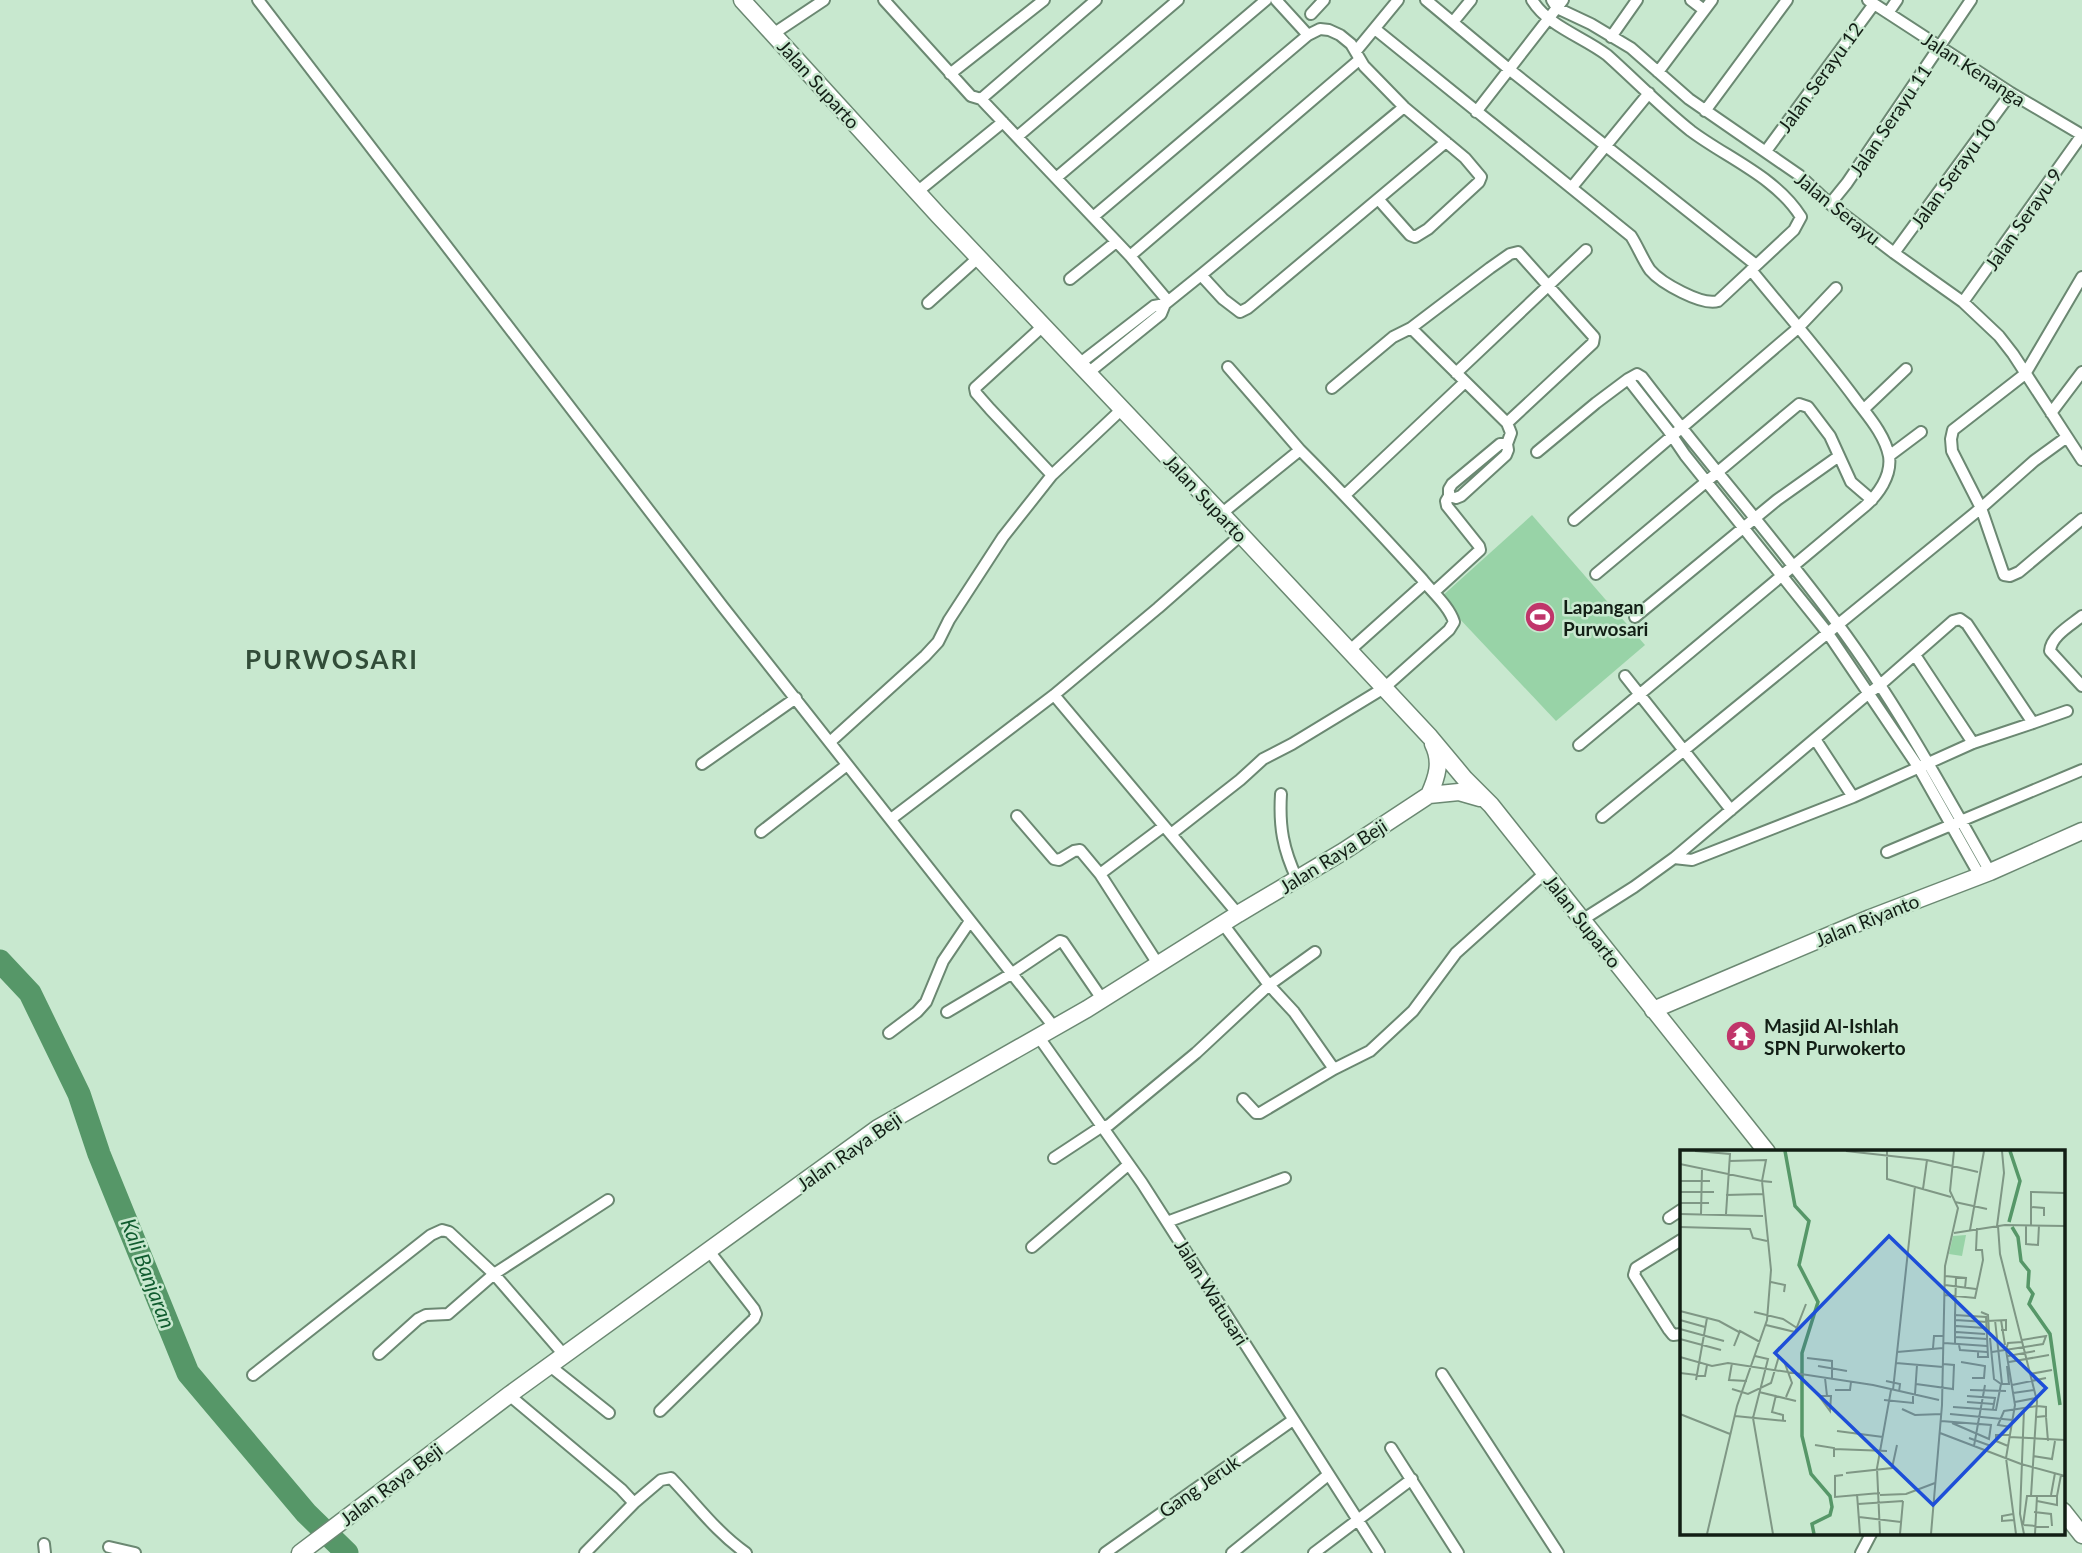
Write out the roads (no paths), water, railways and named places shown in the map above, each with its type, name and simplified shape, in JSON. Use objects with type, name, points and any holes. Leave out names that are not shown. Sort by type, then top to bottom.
[{"type":"street","points":[[258,0],[654,516],[1054,1027]]},
{"type":"street","name":"Jalan Suparto","points":[[742,0],[978,258],[1241,535],[1491,805],[1765,1150]]},
{"type":"street","points":[[774,34],[824,0]]},
{"type":"street","points":[[884,0],[971,96],[981,99],[1130,256],[1167,302]]},
{"type":"street","points":[[950,74],[1044,0]]},
{"type":"street","points":[[981,99],[1096,0]]},
{"type":"street","points":[[1017,137],[1178,0]]},
{"type":"street","points":[[1056,178],[1266,0]]},
{"type":"street","points":[[1276,0],[1308,35]]},
{"type":"street","points":[[1311,14],[1324,0]]},
{"type":"street","points":[[1130,256],[1357,56],[1398,0]]},
{"type":"street","points":[[1426,0],[1753,268],[1864,410],[1880,435],[1889,456],[1884,482],[1872,500],[1578,745]]},
{"type":"street","points":[[1453,22],[1471,0]]},
{"type":"street","points":[[1375,29],[1631,236],[1651,270],[1669,285],[1713,303],[1718,301],[1794,230],[1801,216],[1796,208],[1751,169],[1693,132],[1608,55],[1548,20],[1532,0]]},
{"type":"street","points":[[1611,37],[1637,0]]},
{"type":"street","points":[[1691,0],[1704,10]]},
{"type":"street","points":[[1658,72],[1712,0]]},
{"type":"street","points":[[1705,111],[1787,0]]},
{"type":"street","points":[[1888,13],[1897,0]]},
{"type":"street","name":"Jalan Serayu 11","points":[[1830,204],[1971,0]]},
{"type":"street","name":"Jalan Kenanga","points":[[1871,2],[2011,93],[2082,135]]},
{"type":"street","name":"Jalan Serayu 12","points":[[1766,151],[1871,2]]},
{"type":"street","points":[[1476,112],[1548,20],[1557,3]]},
{"type":"street","name":"Jalan Serayu","points":[[1557,3],[1631,48],[1705,111],[1766,151],[1894,253],[1964,302],[2013,354],[2082,460]]},
{"type":"street","points":[[1093,217],[1308,35],[1320,29],[1340,35],[1351,44],[1357,56],[1404,107],[1465,158],[1480,177],[1479,182],[1428,229],[1415,237],[1410,235],[1379,200]]},
{"type":"street","points":[[1572,187],[1649,93]]},
{"type":"street","name":"Jalan Serayu 10","points":[[1894,253],[2011,93]]},
{"type":"street","points":[[1084,368],[1154,306],[1167,302],[1201,275],[1404,107]]},
{"type":"street","points":[[917,192],[1003,122]]},
{"type":"street","name":"Jalan Serayu 9","points":[[1964,302],[2082,135]]},
{"type":"street","points":[[1201,275],[1232,307],[1240,312],[1248,308],[1446,142]]},
{"type":"street","points":[[1070,279],[1116,242]]},
{"type":"street","points":[[1456,373],[1586,250]]},
{"type":"street","points":[[1332,388],[1393,337],[1411,328],[1490,268],[1514,253],[1521,254],[1594,337],[1593,342],[1507,423]]},
{"type":"street","points":[[928,303],[978,258]]},
{"type":"street","points":[[2080,287],[2025,374],[1953,430],[1951,439],[1952,451],[1981,508],[2004,575],[2010,576],[2018,572],[2082,519]]},
{"type":"street","points":[[1574,520],[1798,328],[1836,288]]},
{"type":"street","points":[[1043,326],[975,388],[990,409],[1052,475]]},
{"type":"street","points":[[1411,328],[1507,423],[1511,433],[1507,444],[1495,447],[1449,489],[1447,506],[1480,550],[1434,592]]},
{"type":"street","points":[[1100,874],[1240,780],[1263,759],[1384,688],[1454,622],[1434,592],[1300,450],[1228,367]]},
{"type":"street","points":[[1864,410],[1906,369]]},
{"type":"street","points":[[2051,413],[2082,372]]},
{"type":"street","points":[[1537,452],[1628,379],[1716,473],[1838,624],[1880,685],[1985,874]]},
{"type":"street","points":[[1345,495],[1465,382]]},
{"type":"street","points":[[1596,574],[1799,404],[1808,407],[1830,436],[1851,482],[1872,500]]},
{"type":"street","points":[[830,742],[896,684],[938,642],[949,620],[1003,537],[1052,475],[1122,409]]},
{"type":"street","points":[[1889,456],[1921,432]]},
{"type":"street","points":[[1677,433],[1706,481],[1827,632],[1924,765]]},
{"type":"street","points":[[1602,817],[1981,508],[2034,461],[2067,437]]},
{"type":"street","points":[[1221,514],[1300,450]]},
{"type":"street","points":[[1635,617],[1777,500],[1839,456]]},
{"type":"street","points":[[891,819],[1054,695],[1241,535]]},
{"type":"street","points":[[1349,651],[1425,583]]},
{"type":"street","points":[[1582,920],[1674,858],[1953,621],[1961,619],[1967,624],[2033,723]]},
{"type":"street","points":[[2079,620],[2053,640],[2050,651],[2082,686]]},
{"type":"street","points":[[1915,655],[1973,744]]},
{"type":"street","points":[[1625,676],[1731,810]]},
{"type":"street","points":[[1054,695],[1238,914]]},
{"type":"street","points":[[702,764],[796,698]]},
{"type":"street","points":[[1674,858],[1692,860],[1853,797],[1973,744],[2067,711]]},
{"type":"street","points":[[1430,737],[1437,751],[1439,764],[1429,795],[1459,792],[1491,805]]},
{"type":"street","points":[[1815,739],[1853,797]]},
{"type":"street","points":[[761,832],[847,765]]},
{"type":"street","points":[[1887,852],[2082,770]]},
{"type":"street","points":[[1281,794],[1282,834],[1286,853],[1297,879]]},
{"type":"street","name":"Jalan Raya Beji","points":[[300,1553],[509,1395],[878,1128],[1102,999],[1344,851],[1429,795]]},
{"type":"street","points":[[1017,816],[1054,859],[1059,860],[1080,850],[1100,874],[1158,964]]},
{"type":"street","name":"Jalan Riyanto","points":[[1653,1010],[1870,918],[1985,874],[2082,831]]},
{"type":"street","points":[[1243,1099],[1253,1111],[1260,1112],[1370,1051],[1413,1012],[1456,953],[1545,873]]},
{"type":"street","points":[[889,1033],[926,1002],[943,961],[970,922]]},
{"type":"street","points":[[1223,924],[1269,985],[1294,1012],[1334,1069]]},
{"type":"street","points":[[947,1012],[1060,941],[1102,999]]},
{"type":"street","points":[[1054,1158],[1109,1125],[1196,1053],[1269,985],[1315,952]]},
{"type":"street","name":"Jalan Watusari","points":[[1038,1037],[1104,1127],[1167,1222],[1379,1553]]},
{"type":"street","points":[[1032,1247],[1128,1165]]},
{"type":"street","points":[[1167,1222],[1285,1178]]},
{"type":"street","points":[[380,1354],[418,1319],[426,1315],[448,1314],[494,1274],[608,1200]]},
{"type":"street","points":[[1669,1218],[1680,1211]]},
{"type":"street","points":[[253,1375],[442,1230],[449,1232],[494,1274],[565,1356]]},
{"type":"street","points":[[1680,1241],[1636,1268],[1634,1275],[1669,1330],[1673,1335],[1680,1334]]},
{"type":"street","points":[[660,1411],[756,1314],[709,1251]]},
{"type":"street","points":[[550,1366],[609,1413]]},
{"type":"street","points":[[1442,1374],[1559,1553]]},
{"type":"street","points":[[509,1395],[634,1503]]},
{"type":"street","name":"Gang Jeruk","points":[[1105,1553],[1293,1420]]},
{"type":"street","points":[[1391,1448],[1458,1553]]},
{"type":"street","points":[[1232,1553],[1328,1475]]},
{"type":"street","points":[[585,1553],[634,1503],[661,1480],[671,1478],[714,1527],[747,1553]]},
{"type":"street","points":[[1314,1553],[1412,1479]]},
{"type":"street","points":[[2064,1512],[2082,1535]]},
{"type":"street","points":[[1861,1553],[1870,1536]]},
{"type":"street","points":[[109,1547],[135,1553]]},
{"type":"waterway","name":"Kali Banjaran","points":[[0,961],[30,993],[79,1094],[99,1154],[188,1373],[306,1513],[347,1553]]},
{"type":"place","name":"Lapangan Purwosari","points":[[1540,617]]},
{"type":"place","name":"Masjid Al-Ishlah SPN Purwokerto","points":[[1741,1036]]},
{"type":"district","name":"PURWOSARI","points":[[332,659]]}]
